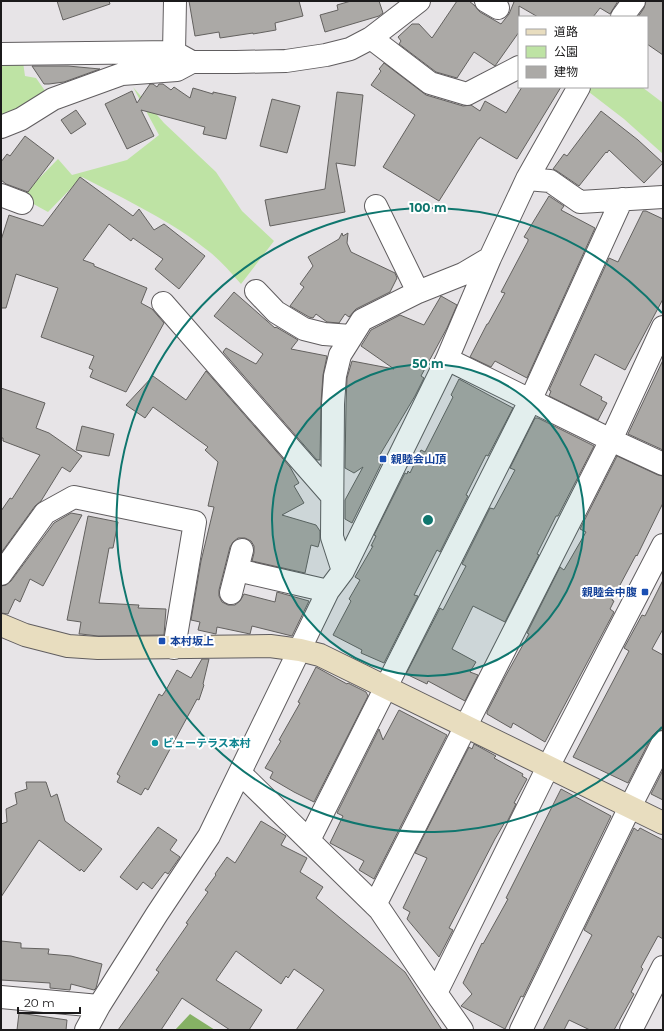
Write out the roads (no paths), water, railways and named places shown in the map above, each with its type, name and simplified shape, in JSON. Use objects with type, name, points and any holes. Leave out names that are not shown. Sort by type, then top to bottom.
[{"type":"street","points":[[1,127],[21,119],[53,99],[122,74],[177,70],[183,57],[175,1]]},
{"type":"street","points":[[1,54],[183,57],[236,62],[279,61],[313,57],[350,49],[371,38],[419,1]]},
{"type":"street","points":[[623,16],[634,1]]},
{"type":"street","points":[[371,38],[430,84],[467,94],[518,68]]},
{"type":"street","points":[[86,1030],[99,1006],[157,914],[209,836],[328,591],[343,571],[447,359],[490,258],[527,179],[578,88]]},
{"type":"street","points":[[527,179],[550,182],[580,202],[663,197]]},
{"type":"street","points":[[1,195],[22,203]]},
{"type":"street","points":[[309,840],[530,401],[622,199]]},
{"type":"street","points":[[376,206],[418,292]]},
{"type":"street","points":[[343,571],[332,537],[333,404],[335,376],[340,355],[362,320],[418,292],[463,274],[490,258]]},
{"type":"street","points":[[256,291],[276,312],[304,329],[324,334],[351,336]]},
{"type":"street","points":[[163,303],[332,496]]},
{"type":"street","points":[[376,905],[610,440],[663,327]]},
{"type":"street","points":[[447,359],[610,440],[663,464]]},
{"type":"street","points":[[1,574],[45,513],[74,497],[195,522],[174,648]]},
{"type":"street","points":[[436,993],[548,767],[663,545]]},
{"type":"street","points":[[231,593],[240,560],[328,591]]},
{"type":"street","points":[[1,625],[25,635],[68,646],[98,648],[270,646],[300,650],[320,655],[663,823]]},
{"type":"street","points":[[521,1030],[663,742]]},
{"type":"street","points":[[240,773],[376,905],[461,1029]]},
{"type":"street","points":[[631,1030],[658,992],[663,967]]},
{"type":"street","points":[[1,998],[99,1006]]},
{"type":"place","name":"親睦会山頂","points":[[383,459]]},
{"type":"place","name":"親睦会中腹","points":[[645,592]]},
{"type":"place","name":"本村坂上","points":[[162,641]]},
{"type":"place","name":"ビューテラス本村","points":[[155,743]]}]
